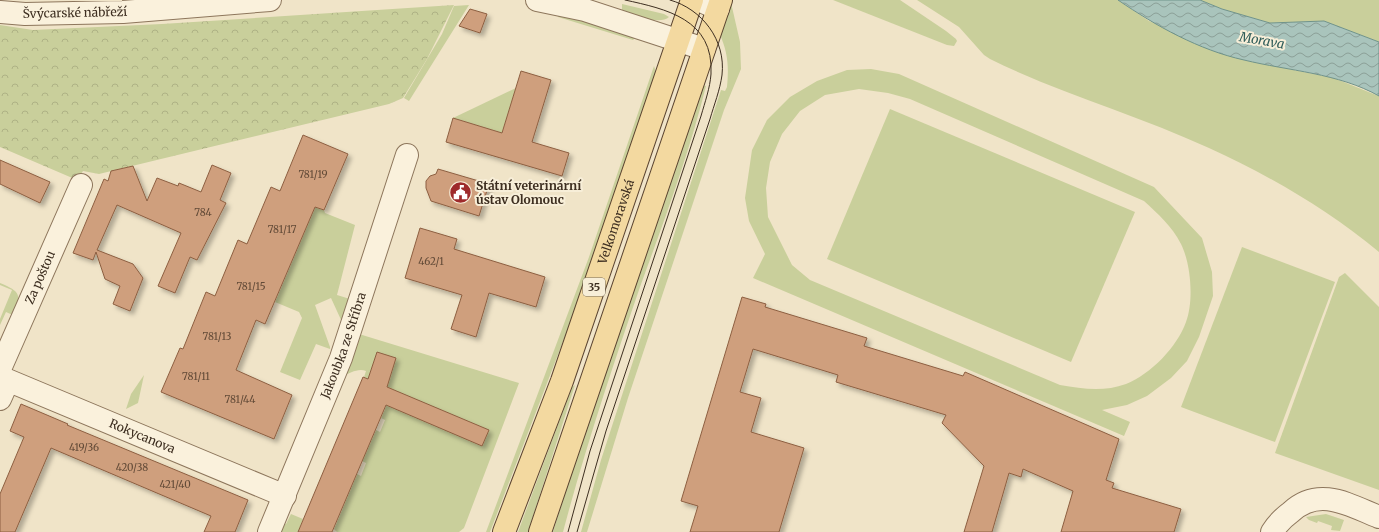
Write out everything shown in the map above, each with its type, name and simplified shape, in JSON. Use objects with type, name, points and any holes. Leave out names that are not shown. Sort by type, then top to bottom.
[{"type":"main road","name":"Velkomoravská","points":[[504,532],[562,381],[692,0]]},
{"type":"main road","name":"35","points":[[540,532],[704,50],[712,3]]},
{"type":"street","name":"Švýcarské nábřeží","points":[[0,12],[25,14],[123,12],[270,0]]},
{"type":"street","points":[[536,0],[585,10],[704,50]]},
{"type":"street","name":"Jakoubka ze Stříbra","points":[[269,532],[341,358],[407,155]]},
{"type":"street","name":"Za poštou","points":[[2,382],[81,185]]},
{"type":"street","name":"Rokycanova","points":[[2,382],[96,417],[285,496]]},
{"type":"street","points":[[1272,532],[1277,524],[1299,504],[1319,498],[1334,500],[1379,517]]},
{"type":"green space","points":[[732,0],[732,7],[740,42],[741,69],[724,110],[628,398],[587,532],[581,532],[601,460],[721,90],[725,91],[727,87],[727,59],[719,33]]},
{"type":"green space","points":[[833,0],[900,0],[946,31],[957,41],[954,46],[947,45]]},
{"type":"green space","points":[[917,0],[1118,0],[1149,21],[1244,60],[1334,78],[1379,96],[1379,252],[1359,236],[1297,194],[1232,159],[1182,136],[1044,83],[990,59],[984,55],[959,27]]},
{"type":"green space","points":[[1200,0],[1379,0],[1379,42],[1324,21],[1270,23],[1222,9]]},
{"type":"green space","points":[[622,4],[664,14],[669,17],[665,19],[653,20],[638,17],[622,10]]},
{"type":"green space","points":[[454,5],[427,59],[403,98],[389,104],[99,174],[83,171],[77,180],[0,147],[0,25],[33,30],[162,24]]},
{"type":"green space","points":[[469,5],[409,101],[404,98],[442,34],[454,6]]},
{"type":"green space","points":[[556,12],[635,38],[633,40],[558,17]]},
{"type":"green space","points":[[654,66],[656,72],[580,297],[490,532],[486,532],[589,257]]},
{"type":"green space","points":[[871,69],[899,74],[1154,187],[1202,238],[1212,272],[1213,296],[1199,337],[1187,361],[1171,378],[1147,396],[1127,405],[1102,410],[1130,422],[1124,436],[753,278],[765,254],[749,221],[745,198],[752,150],[767,120],[790,97],[817,81],[847,70]],"holes":[[[859,89],[888,93],[910,99],[1144,201],[1169,226],[1181,244],[1189,272],[1191,293],[1186,322],[1176,341],[1162,359],[1145,374],[1118,387],[1093,389],[1060,385],[810,280],[792,265],[768,217],[766,188],[770,162],[782,134],[800,111],[825,95]]]},
{"type":"green space","points":[[702,85],[706,86],[692,137],[609,378],[580,470],[563,532],[553,532],[577,454]]},
{"type":"green space","points":[[516,88],[502,133],[453,118]]},
{"type":"green space","points":[[890,109],[1135,212],[1071,362],[827,259]]},
{"type":"green space","points":[[315,207],[324,210],[325,213],[355,225],[337,295],[350,299],[342,322],[331,298],[315,305],[330,349],[316,344],[300,380],[280,372],[302,318],[299,312],[275,302]]},
{"type":"green space","points":[[1242,247],[1335,282],[1275,442],[1181,407]]},
{"type":"green space","points":[[1345,273],[1379,307],[1379,490],[1275,453],[1339,277]]},
{"type":"green space","points":[[0,283],[16,292],[18,295],[18,303],[15,316],[6,312],[0,325],[0,319],[12,290],[0,285]]},
{"type":"green space","points":[[359,334],[519,383],[464,528],[459,532],[337,532],[334,529],[357,474],[361,476],[366,463],[362,461],[376,430],[380,432],[385,420],[381,418],[393,390],[364,377],[366,371],[363,370],[354,371],[342,377]]},
{"type":"green space","points":[[144,375],[138,403],[126,409],[131,394]]},
{"type":"green space","points":[[575,385],[528,532],[518,532],[572,387]]},
{"type":"green space","points":[[291,514],[303,519],[298,532],[277,532],[281,522],[286,524]]},
{"type":"green space","points":[[1326,514],[1344,520],[1340,531],[1331,530],[1332,526],[1318,521],[1317,523],[1306,517]]},
{"type":"water","name":"Morava","points":[[1118,0],[1200,0],[1222,9],[1270,23],[1324,21],[1379,42],[1379,96],[1363,88],[1330,77],[1227,56],[1178,36],[1147,19]]},
{"type":"building","points":[[470,9],[487,14],[480,33],[459,26]]},
{"type":"building","points":[[521,71],[551,80],[532,142],[569,153],[562,176],[446,142],[453,118],[502,133]]},
{"type":"building","points":[[303,135],[348,154],[324,210],[315,207],[265,324],[256,320],[236,370],[292,395],[274,439],[161,392],[180,348],[183,349],[206,292],[215,296],[238,240],[247,244],[271,187],[280,191]]},
{"type":"building","points":[[0,160],[50,182],[40,203],[0,184]]},
{"type":"building","points":[[212,165],[231,173],[220,200],[226,203],[197,260],[190,257],[175,293],[158,286],[181,233],[117,205],[97,250],[133,264],[143,278],[130,311],[113,304],[120,286],[105,279],[96,252],[93,260],[73,253],[104,179],[108,181],[111,171],[133,166],[147,201],[157,178],[178,186],[179,183],[201,192]]},
{"type":"building","points":[[438,169],[489,184],[479,216],[431,201],[426,188],[426,181],[430,176],[436,174]]},
{"type":"building","points":[[420,228],[457,239],[454,249],[545,277],[536,307],[489,293],[476,337],[451,329],[462,295],[405,278]]},
{"type":"building","points":[[742,297],[766,304],[765,307],[867,338],[864,346],[963,376],[965,372],[1119,439],[1106,480],[1114,483],[1112,488],[1181,509],[1174,532],[1061,532],[1073,491],[1023,469],[1021,477],[1009,473],[992,532],[964,532],[984,466],[942,423],[946,415],[836,382],[838,375],[753,349],[740,392],[761,398],[751,432],[804,448],[779,532],[690,532],[698,506],[681,501]]},
{"type":"building","points":[[377,352],[396,358],[387,387],[489,430],[482,446],[386,405],[332,532],[298,532],[363,377],[368,379]]},
{"type":"building","points":[[21,404],[68,424],[67,425],[248,500],[235,532],[204,532],[211,516],[51,448],[15,532],[0,532],[0,494],[24,437],[10,431]]},
{"type":"tram line","points":[[568,532],[590,451],[701,116],[711,74],[710,55],[705,40],[696,29],[671,13],[625,0]]},
{"type":"tram line","points":[[577,532],[606,431],[710,119],[721,81],[722,62],[720,50],[716,38],[710,28],[702,18],[682,4],[670,0]]},
{"type":"place","name":"Státní veterinární ústav Olomouc","points":[[460,193]]}]
